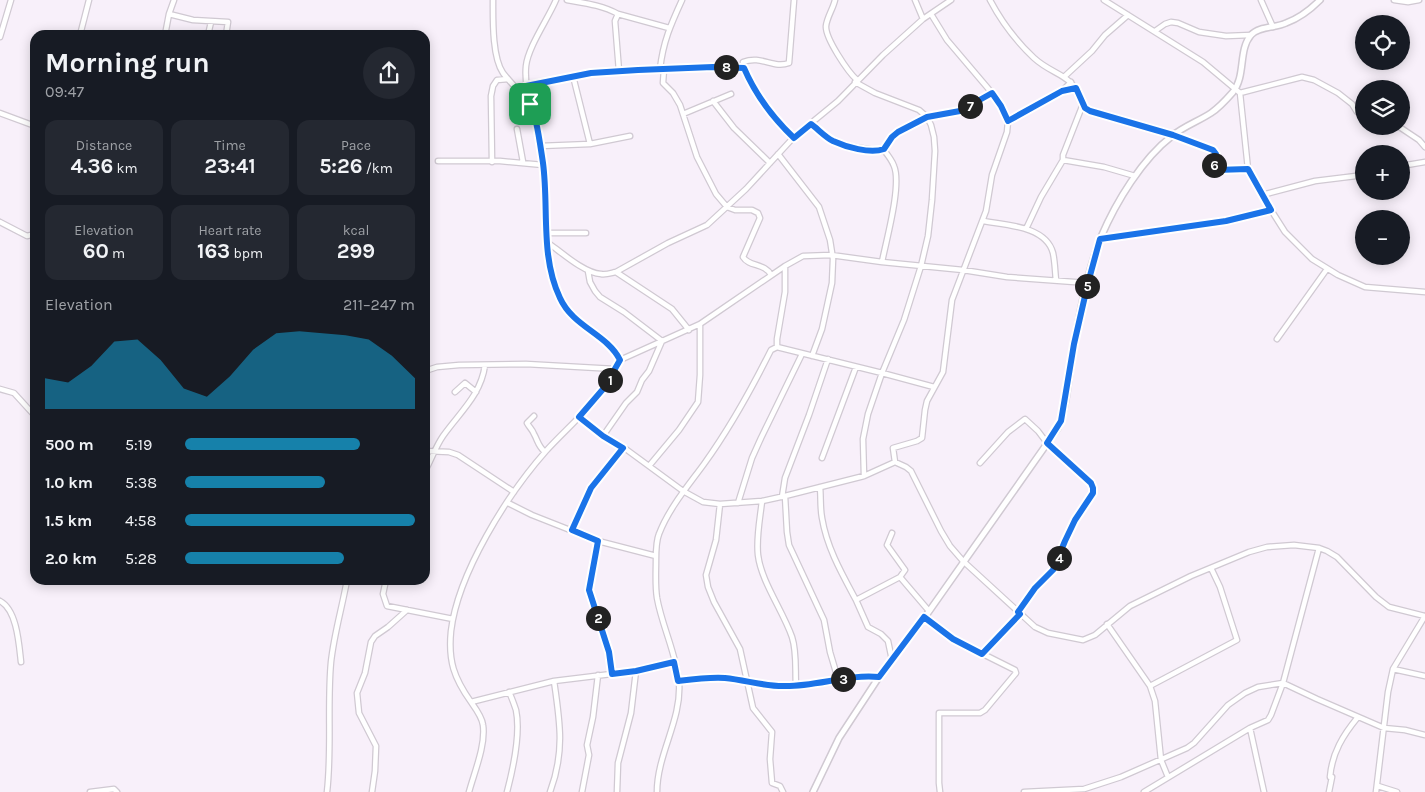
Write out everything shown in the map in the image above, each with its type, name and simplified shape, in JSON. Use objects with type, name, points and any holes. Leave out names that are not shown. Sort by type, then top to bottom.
[{"type":"street","points":[[0,37],[11,0]]},
{"type":"street","points":[[81,30],[89,0]]},
{"type":"street","points":[[166,30],[174,0]]},
{"type":"street","points":[[493,0],[495,44],[502,72],[530,104]]},
{"type":"street","points":[[556,0],[527,60],[526,86],[536,121],[543,165],[546,233],[554,284],[567,310],[615,352],[620,360]]},
{"type":"street","points":[[567,0],[603,8],[669,28]]},
{"type":"street","points":[[682,0],[663,46],[662,69],[664,83],[674,94],[703,170],[716,194],[727,207],[735,210],[752,210],[758,213],[760,218],[743,257],[747,262],[765,268],[771,275]]},
{"type":"street","points":[[794,0],[789,64],[751,59],[743,62],[753,89],[776,121],[794,138]]},
{"type":"street","points":[[835,0],[826,27],[844,66],[856,81],[875,94],[919,110],[927,117],[934,137],[935,151],[928,236],[922,266],[904,320],[882,372],[865,424],[863,439],[864,476]]},
{"type":"street","points":[[915,0],[923,19]]},
{"type":"street","points":[[547,242],[588,271],[600,274],[616,272],[668,242],[707,224],[727,207],[794,138],[838,102],[882,55],[923,19],[951,0]]},
{"type":"street","points":[[990,0],[1002,20],[1034,58],[1065,76],[1071,82],[1076,88],[1085,108],[1173,135],[1213,150],[1216,154],[1214,168],[1216,170],[1248,169]]},
{"type":"street","points":[[1104,0],[1203,62],[1238,91]]},
{"type":"street","points":[[1262,0],[1273,27]]},
{"type":"street","points":[[1320,0],[1305,14],[1294,20],[1257,30],[1251,35],[1245,49],[1238,91],[1248,169],[1285,232],[1312,259],[1327,269],[1365,286],[1425,292]]},
{"type":"street","points":[[1394,0],[1408,2],[1420,0]]},
{"type":"street","points":[[169,14],[187,20],[228,22],[227,30]]},
{"type":"street","points":[[618,14],[615,21],[619,71]]},
{"type":"street","points":[[895,462],[893,448],[922,438],[925,410],[934,387],[944,372],[952,300],[983,221],[992,175],[1007,132],[1008,121],[992,93],[946,40],[931,14]]},
{"type":"street","points":[[1065,76],[1105,35],[1128,15]]},
{"type":"street","points":[[209,30],[211,22]]},
{"type":"street","points":[[1155,31],[1171,22],[1199,32],[1226,36],[1251,35]]},
{"type":"street","points":[[526,86],[573,76],[619,71],[713,67],[744,68]]},
{"type":"street","points":[[573,76],[590,144]]},
{"type":"street","points":[[812,792],[839,738],[879,677],[964,561],[1061,421],[1074,344],[1100,239],[1112,214],[1150,157],[1173,135],[1212,112],[1238,91],[1302,77],[1314,80],[1338,93],[1355,109]]},
{"type":"street","points":[[492,162],[491,96],[493,86],[497,80],[508,79]]},
{"type":"street","points":[[1008,121],[1062,91],[1071,82]]},
{"type":"street","points":[[1062,91],[1076,88]]},
{"type":"street","points":[[811,124],[833,141],[854,148],[875,151],[884,149],[898,132],[927,117],[960,111],[992,93]]},
{"type":"street","points":[[683,114],[731,94]]},
{"type":"street","points":[[713,101],[734,128],[770,163]]},
{"type":"street","points":[[1026,229],[1041,197],[1063,160],[1063,155],[1083,104]]},
{"type":"street","points":[[0,113],[30,124]]},
{"type":"street","points":[[518,129],[523,162]]},
{"type":"street","points":[[1410,134],[1425,147]]},
{"type":"street","points":[[540,146],[590,144],[630,136]]},
{"type":"street","points":[[882,262],[896,180],[894,163],[884,149]]},
{"type":"street","points":[[778,154],[819,207],[826,227],[833,259],[830,293],[822,329],[812,356]]},
{"type":"street","points":[[1063,160],[1104,167],[1136,176]]},
{"type":"street","points":[[438,162],[523,162],[543,165]]},
{"type":"street","points":[[1410,164],[1425,162]]},
{"type":"street","points":[[1262,195],[1315,181],[1355,176]]},
{"type":"street","points":[[1100,239],[1226,221],[1271,210]]},
{"type":"street","points":[[983,221],[1026,229],[1042,237],[1053,252],[1056,280]]},
{"type":"street","points":[[0,222],[27,236],[30,235]]},
{"type":"street","points":[[546,233],[586,233]]},
{"type":"street","points":[[469,792],[481,749],[483,724],[479,714],[457,680],[450,661],[451,632],[460,595],[484,540],[514,492],[545,452],[604,388],[620,360],[700,324],[771,275],[804,256],[832,255],[964,270],[988,275],[1088,283]]},
{"type":"street","points":[[777,347],[785,292],[785,266]]},
{"type":"street","points":[[1277,339],[1327,269]]},
{"type":"street","points":[[588,271],[590,282],[600,297],[624,312],[662,341]]},
{"type":"street","points":[[616,272],[672,310],[689,330]]},
{"type":"street","points":[[649,466],[679,430],[698,402],[700,324]]},
{"type":"street","points":[[603,436],[626,403],[637,392],[642,380],[649,371],[662,341]]},
{"type":"street","points":[[657,792],[658,777],[664,752],[678,707],[678,681],[669,638],[657,598],[656,556],[659,533],[683,491],[704,464],[749,395],[771,350],[777,347],[882,372],[934,387]]},
{"type":"street","points":[[738,504],[760,438],[802,354]]},
{"type":"street","points":[[828,359],[810,415],[785,478],[783,496],[789,545],[824,620],[830,652],[838,679]]},
{"type":"street","points":[[430,371],[437,367],[459,365],[526,364],[615,368]]},
{"type":"street","points":[[430,461],[442,438],[476,392],[484,374],[485,365]]},
{"type":"street","points":[[822,458],[856,367]]},
{"type":"street","points":[[456,392],[465,383],[476,392]]},
{"type":"street","points":[[0,389],[14,393],[30,411]]},
{"type":"street","points":[[534,416],[527,425],[533,431],[540,448],[545,452]]},
{"type":"street","points":[[579,417],[603,436],[683,491],[704,502],[720,504],[762,502],[864,476],[895,462],[911,471],[945,539],[964,561],[1035,627],[1042,631],[1078,640],[1090,638],[1130,606],[1191,576],[1249,552],[1266,547],[1294,545],[1319,548],[1327,551],[1337,557],[1376,597],[1389,606],[1425,616],[1393,669],[1388,692],[1376,792]]},
{"type":"street","points":[[980,462],[1008,432],[1025,419],[1047,443],[1091,483],[1093,488],[1093,493],[1075,520],[1053,570],[1035,588],[1019,613],[982,654]]},
{"type":"street","points":[[572,530],[591,488],[623,448]]},
{"type":"street","points":[[430,452],[449,452],[458,455],[514,492]]},
{"type":"street","points":[[820,487],[822,516],[833,557],[868,627],[881,634],[888,641],[892,660]]},
{"type":"street","points":[[762,502],[758,529],[758,555],[764,576],[792,638],[795,649],[796,686]]},
{"type":"street","points":[[508,503],[532,515],[598,541],[656,556]]},
{"type":"street","points":[[720,504],[716,540],[706,575],[707,581],[714,602],[740,649],[753,708],[772,732],[770,759],[772,783],[780,786],[783,792]]},
{"type":"street","points":[[856,600],[900,578],[905,570],[887,544],[892,533]]},
{"type":"street","points":[[598,541],[589,590],[609,652],[612,674]]},
{"type":"street","points":[[1144,792],[1250,728],[1270,718],[1283,683],[1319,548]]},
{"type":"street","points":[[1150,686],[1237,640],[1220,587],[1211,568]]},
{"type":"street","points":[[900,578],[928,611]]},
{"type":"street","points":[[327,792],[331,661],[346,585]]},
{"type":"street","points":[[385,585],[383,594],[387,606],[454,619]]},
{"type":"street","points":[[0,600],[10,612],[18,636],[21,662]]},
{"type":"street","points":[[372,792],[376,746],[359,713],[357,693],[365,673],[368,652],[375,636],[407,610]]},
{"type":"street","points":[[924,617],[953,639],[1014,670],[1016,673],[985,710],[980,713],[941,712],[939,714],[940,792]]},
{"type":"street","points":[[1107,624],[1150,686],[1155,701],[1161,760],[1168,777]]},
{"type":"street","points":[[471,702],[554,681],[636,671],[674,662]]},
{"type":"street","points":[[1393,669],[1425,676]]},
{"type":"street","points":[[617,792],[618,763],[631,713],[636,671]]},
{"type":"street","points":[[582,792],[589,756],[587,745],[593,717],[598,675]]},
{"type":"street","points":[[678,681],[709,677],[768,685],[796,686],[838,679],[868,676],[879,677]]},
{"type":"street","points":[[550,792],[556,778],[560,758],[559,717],[554,681]]},
{"type":"street","points":[[1024,792],[1084,789],[1121,777],[1194,743],[1228,705],[1252,688],[1283,683],[1384,728],[1405,730],[1425,735]]},
{"type":"street","points":[[507,792],[512,771],[516,735],[516,710],[510,692]]},
{"type":"street","points":[[1328,792],[1332,777],[1330,777],[1333,758],[1345,732],[1358,717]]},
{"type":"street","points":[[1250,728],[1264,792]]},
{"type":"street","points":[[1378,786],[1397,792]]},
{"type":"street","points":[[90,792],[114,789],[117,792]]},
{"type":"route","points":[[738,67],[744,68],[753,89],[762,102],[776,121],[794,138],[811,124],[833,141],[854,148],[875,151],[884,149],[898,132],[927,117],[960,111],[992,93],[1008,121],[1062,91],[1076,88],[1085,108],[1090,111],[1173,135],[1213,150],[1216,154],[1214,168],[1216,170],[1248,169],[1271,210],[1226,221],[1100,239],[1074,344],[1061,421],[1047,443],[1091,483],[1093,493],[1075,520],[1051,573],[1035,588],[1018,612],[1020,614],[982,654],[953,639],[924,617],[879,677],[868,676],[838,679],[796,686],[768,685],[709,677],[678,681],[674,662],[636,671],[612,674],[609,652],[589,590],[590,576],[598,541],[572,530],[591,488],[623,448],[603,436],[579,417],[609,382],[620,360],[606,343],[589,331],[567,310],[554,284],[547,242],[543,165],[536,121],[530,104],[526,86],[591,73],[738,67]]}]
